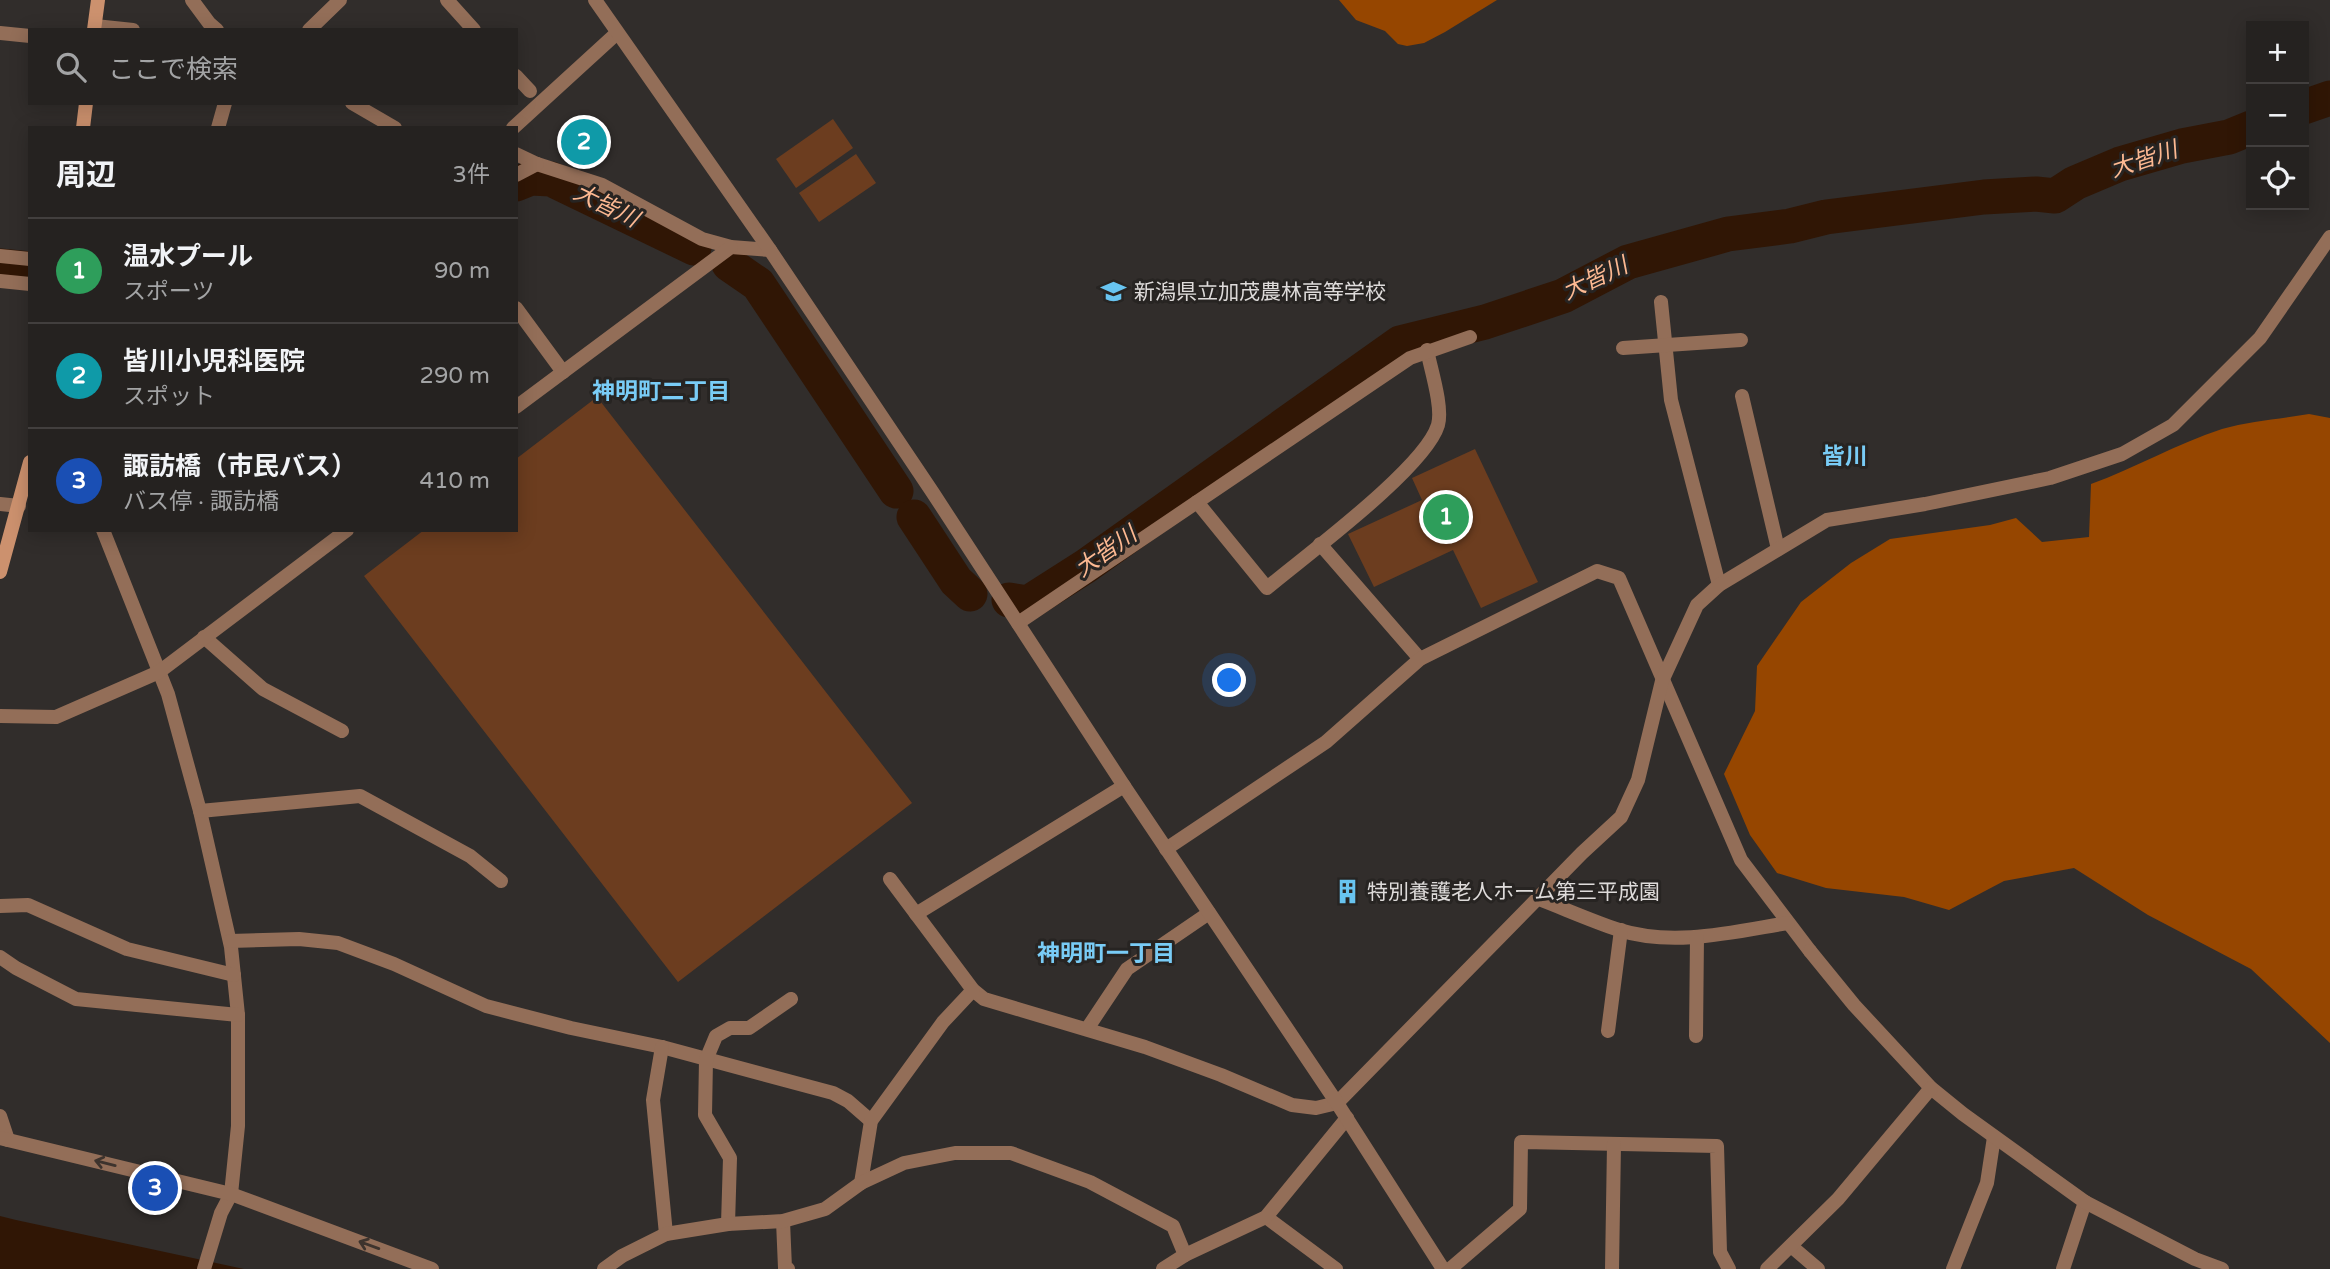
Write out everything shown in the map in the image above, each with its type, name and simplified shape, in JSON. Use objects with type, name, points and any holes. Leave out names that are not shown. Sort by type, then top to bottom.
[{"type":"main road","points":[[94,28],[98,0]]},
{"type":"main road","points":[[83,126],[86,105]]},
{"type":"main road","points":[[0,572],[28,470]]},
{"type":"street","points":[[192,0],[215,28]]},
{"type":"street","points":[[311,28],[340,0]]},
{"type":"street","points":[[447,0],[472,28]]},
{"type":"street","points":[[595,0],[770,250],[1124,786],[1337,1102],[1440,1267],[1520,1209],[1521,1142],[1717,1146],[1720,1252],[1729,1269]]},
{"type":"street","points":[[0,33],[28,36]]},
{"type":"street","points":[[515,126],[617,33]]},
{"type":"street","points":[[518,78],[530,91]]},
{"type":"street","points":[[219,126],[224,105]]},
{"type":"street","points":[[355,105],[392,126]]},
{"type":"street","points":[[518,155],[601,185],[702,239],[731,247],[770,250]]},
{"type":"street","points":[[518,174],[537,164]]},
{"type":"street","points":[[890,878],[974,990],[984,999],[1145,1046],[1292,1105],[1316,1108],[1337,1102],[1582,853],[1621,817],[1638,780],[1662,681],[1697,605],[1719,585],[1827,520],[1925,504],[2050,478],[2122,454],[2173,425],[2260,338],[2330,237]]},
{"type":"street","points":[[518,406],[731,247]]},
{"type":"street","points":[[0,256],[28,259]]},
{"type":"street","points":[[0,281],[28,284]]},
{"type":"street","points":[[1661,302],[1671,400],[1719,585]]},
{"type":"street","points":[[518,311],[563,372]]},
{"type":"street","points":[[1018,623],[1410,358],[1471,337]]},
{"type":"street","points":[[1623,348],[1741,340]]},
{"type":"street","points":[[1197,502],[1267,588],[1384,491],[1430,443],[1439,423],[1437,397],[1427,351]]},
{"type":"street","points":[[1742,396],[1779,549]]},
{"type":"street","points":[[0,504],[19,506]]},
{"type":"street","points":[[104,532],[168,694],[200,811],[230,941],[238,1015],[238,1126],[231,1194],[221,1213],[204,1269]]},
{"type":"street","points":[[0,716],[56,717],[159,672],[344,532]]},
{"type":"street","points":[[1320,544],[1420,659]]},
{"type":"street","points":[[1166,849],[1326,742],[1420,659],[1597,571],[1619,578],[1741,860],[1854,1005],[1931,1088],[1994,1137],[2085,1202],[2195,1259],[2222,1269]]},
{"type":"street","points":[[204,637],[263,689],[342,731]]},
{"type":"street","points":[[916,914],[1124,786]]},
{"type":"street","points":[[200,811],[359,796],[470,856],[502,881]]},
{"type":"street","points":[[1539,899],[1621,930],[1664,937],[1697,937],[1788,923]]},
{"type":"street","points":[[0,906],[28,905],[127,949],[234,975]]},
{"type":"street","points":[[1087,1030],[1127,969],[1209,913]]},
{"type":"street","points":[[1608,1031],[1621,930]]},
{"type":"street","points":[[1696,1036],[1697,937]]},
{"type":"street","points":[[230,941],[299,939],[338,943],[394,964],[486,1006],[571,1028],[662,1047],[833,1093],[848,1101],[871,1121]]},
{"type":"street","points":[[0,957],[76,999],[238,1015]]},
{"type":"street","points":[[861,1183],[871,1121],[943,1022],[974,990]]},
{"type":"street","points":[[728,1224],[730,1158],[705,1115],[706,1060],[716,1036],[730,1028],[749,1028],[790,999]]},
{"type":"street","points":[[662,1047],[653,1100],[666,1234]]},
{"type":"street","points":[[1767,1269],[1838,1199],[1931,1088]]},
{"type":"street","points":[[0,1116],[4,1139],[231,1194],[432,1269]]},
{"type":"street","points":[[1163,1269],[1185,1255],[1266,1217],[1347,1118]]},
{"type":"street","points":[[1953,1269],[1987,1183],[1994,1137]]},
{"type":"street","points":[[1612,1269],[1614,1144]]},
{"type":"street","points":[[604,1269],[622,1256],[666,1234],[728,1224],[783,1221],[825,1209],[861,1183],[904,1163],[954,1153],[1011,1153],[1090,1182],[1173,1226],[1185,1255]]},
{"type":"street","points":[[2063,1269],[2085,1202]]},
{"type":"street","points":[[1266,1217],[1336,1269]]},
{"type":"street","points":[[783,1221],[785,1268],[788,1269]]},
{"type":"street","points":[[1791,1246],[1818,1269]]},
{"type":"shaded area","points":[[1339,0],[1497,0],[1424,43],[1407,46],[1398,44],[1385,31],[1356,20]]},
{"type":"shaded area","points":[[833,119],[853,148],[796,188],[776,159]]},
{"type":"shaded area","points":[[856,154],[876,183],[819,222],[799,193]]},
{"type":"shaded area","points":[[597,397],[912,803],[678,982],[364,576],[421,532],[518,532],[518,457]]},
{"type":"shaded area","points":[[2309,414],[2330,418],[2330,1043],[2251,969],[2148,915],[2074,868],[2004,881],[1949,910],[1904,897],[1826,888],[1777,873],[1750,835],[1724,774],[1755,711],[1757,666],[1801,602],[1851,563],[1890,539],[1990,525],[2016,518],[2042,542],[2089,537],[2091,484],[2222,429]]},
{"type":"shaded area","points":[[1475,449],[1538,582],[1481,608],[1453,550],[1374,587],[1348,534],[1422,500],[1412,478]]},
{"type":"shaded area","points":[[0,1216],[16,1220],[244,1269],[0,1269]]},
{"type":"waterway","name":"大皆川","points":[[2309,105],[2330,98]]},
{"type":"waterway","name":"大皆川","points":[[1009,600],[1028,603],[1086,566],[1400,343],[1485,322],[1563,296],[1628,262],[1728,234],[1790,226],[1826,217],[1984,197],[2036,194],[2055,196],[2075,183],[2120,164],[2182,146],[2229,137],[2246,130]]},
{"type":"waterway","name":"大皆川","points":[[518,183],[531,178],[551,179],[694,248]]},
{"type":"waterway","name":"大皆川","points":[[729,264],[758,284],[896,491]]},
{"type":"waterway","name":"大皆川","points":[[0,266],[28,269]]},
{"type":"waterway","name":"大皆川","points":[[914,517],[956,581],[970,594]]},
{"type":"place","name":"皆川小児科医院","points":[[584,142]]},
{"type":"place","name":"新潟県立加茂農林高等学校","points":[[1114,292]]},
{"type":"place","name":"温水プール","points":[[1446,517]]},
{"type":"place","name":"特別養護老人ホーム第三平成園","points":[[1347,892]]},
{"type":"place","name":"諏訪橋（市民バス）","points":[[155,1188]]},
{"type":"district","name":"神明町二丁目","points":[[661,392]]},
{"type":"district","name":"皆川","points":[[1845,457]]},
{"type":"district","name":"神明町一丁目","points":[[1106,954]]}]
